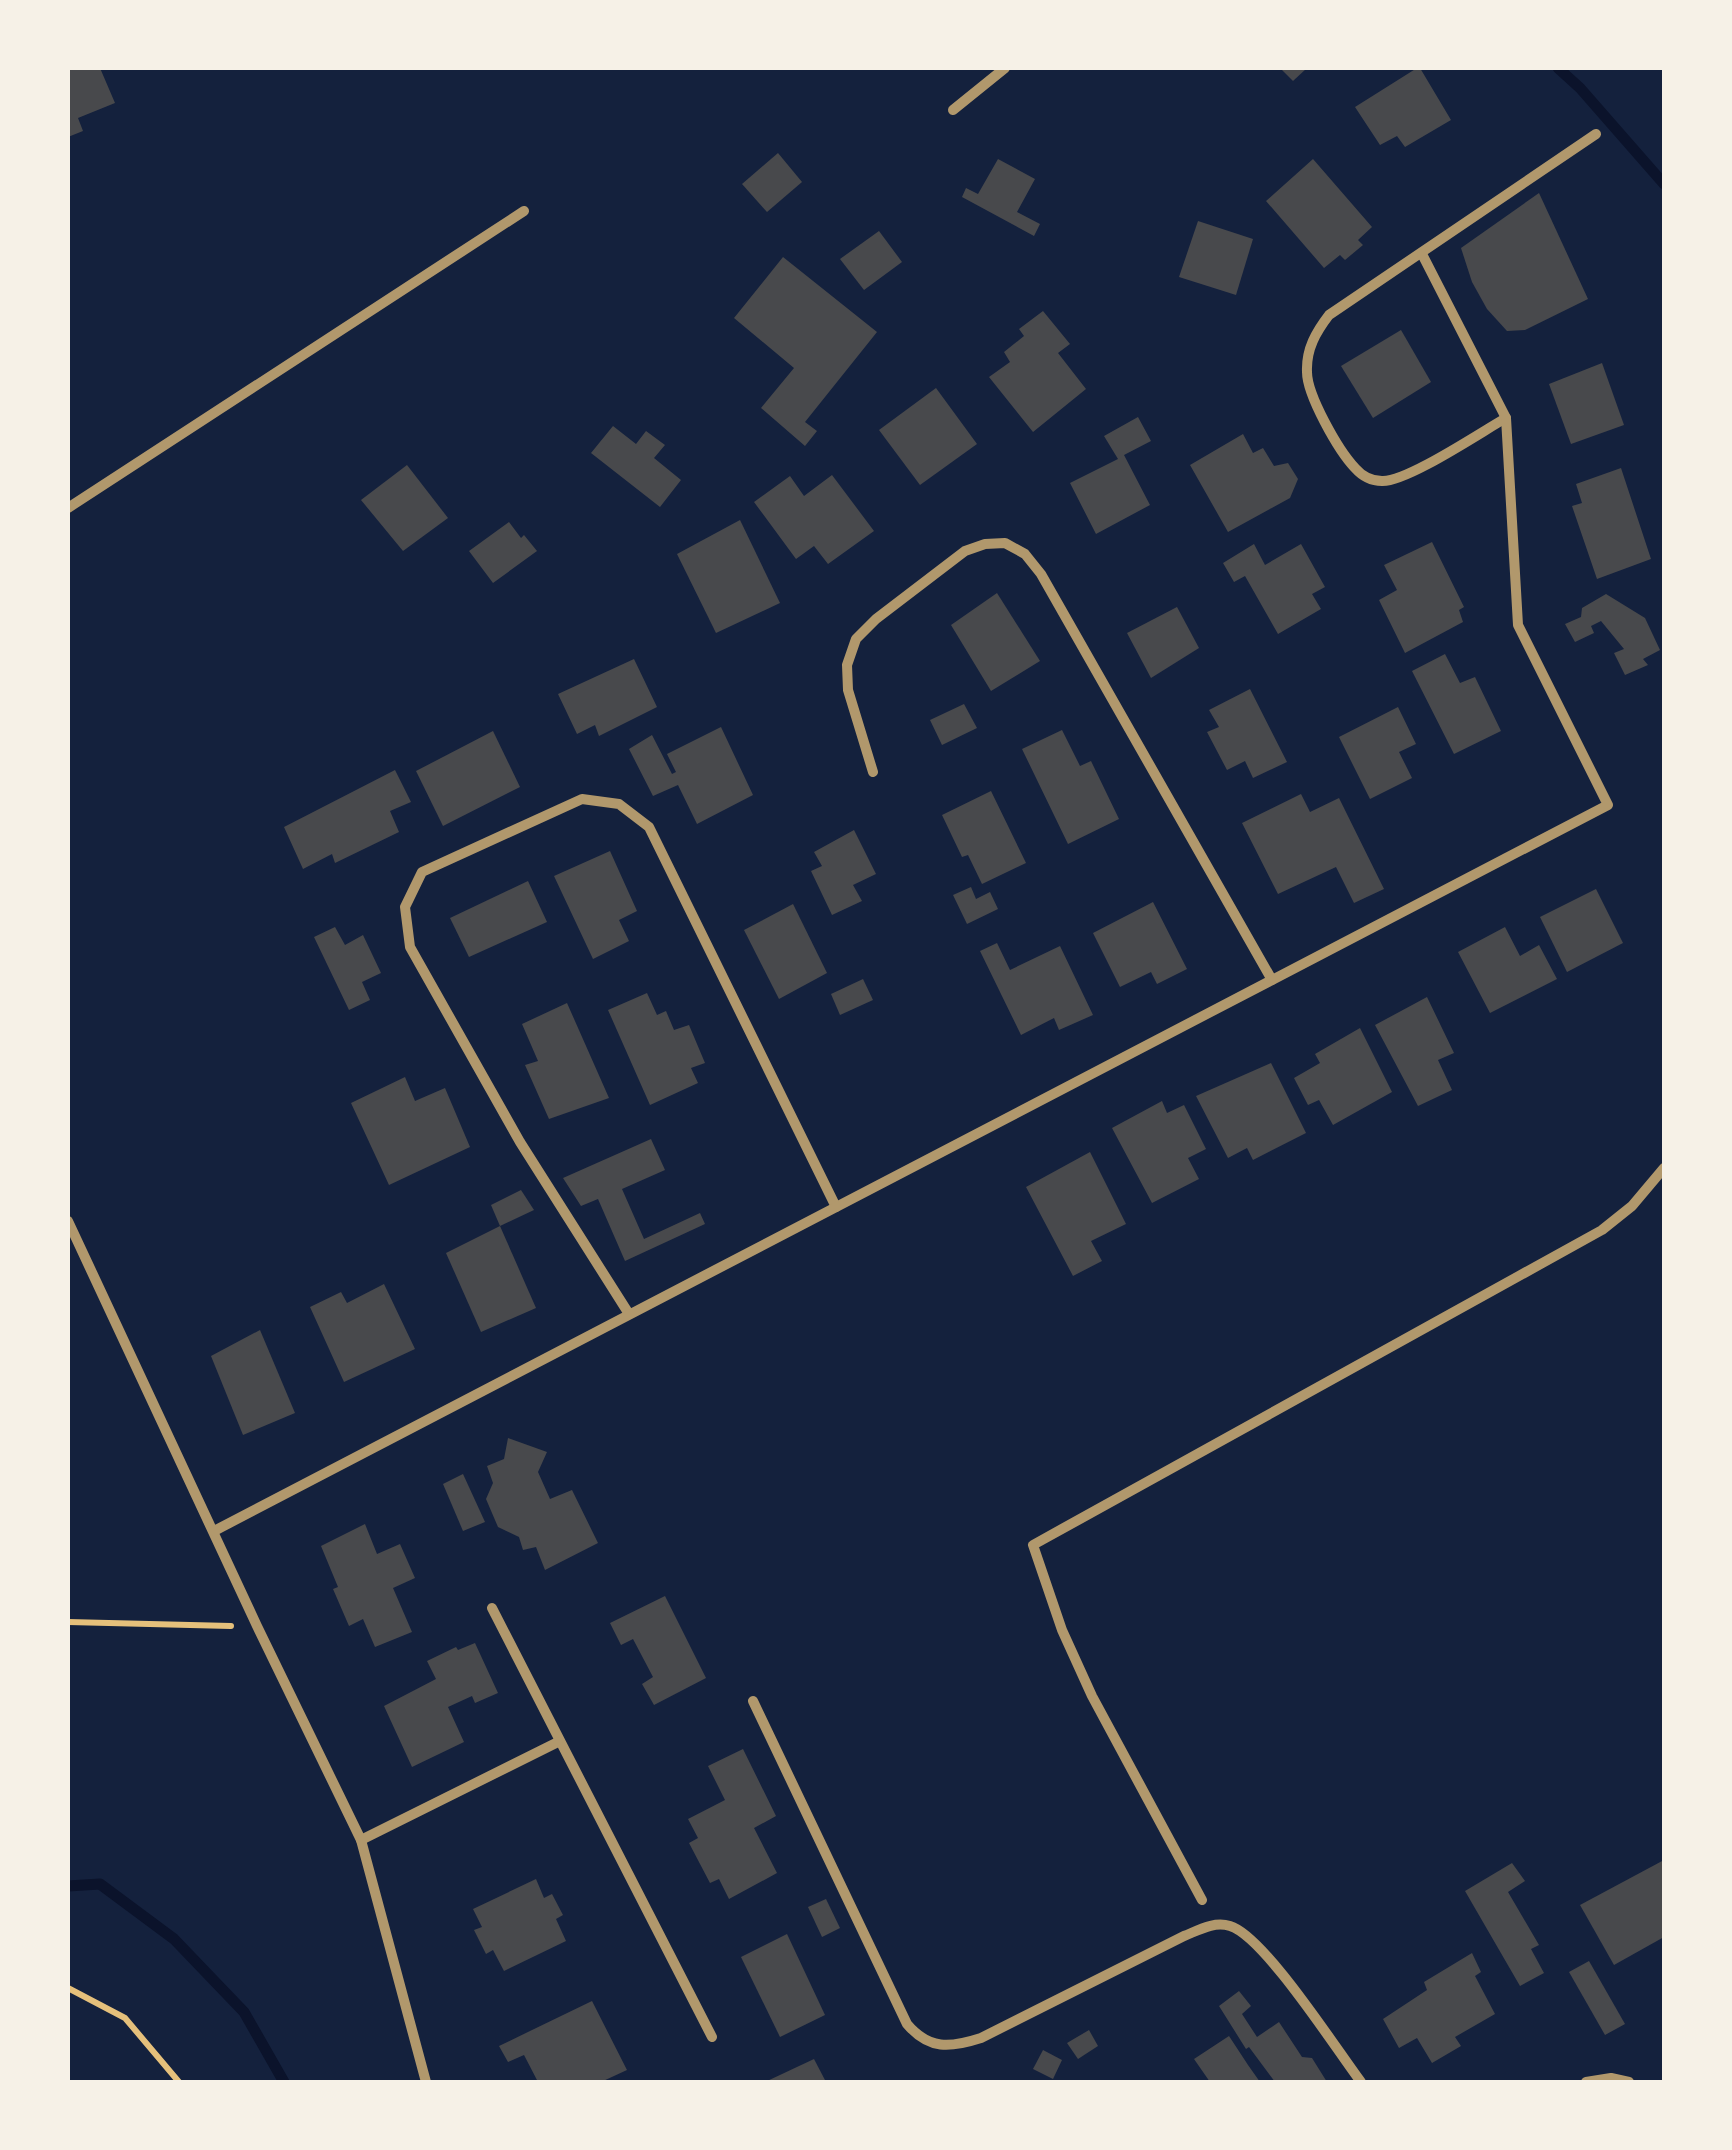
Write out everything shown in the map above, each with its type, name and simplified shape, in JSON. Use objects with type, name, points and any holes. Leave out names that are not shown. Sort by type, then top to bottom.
[{"type":"street","points":[[952,110],[1005,68]]},
{"type":"street","points":[[1506,418],[1397,479],[1364,477],[1353,467],[1309,391],[1309,351],[1329,315],[1596,134]]},
{"type":"street","points":[[68,508],[524,211]]},
{"type":"street","points":[[214,1530],[1608,806],[1518,625],[1506,418],[1422,254]]},
{"type":"street","points":[[873,772],[848,690],[847,665],[856,639],[965,550],[1005,543],[1025,554],[1041,574],[1272,980]]},
{"type":"street","points":[[629,1314],[520,1142],[410,947],[405,907],[422,872],[582,799],[619,804],[649,827],[836,1207]]},
{"type":"street","points":[[1202,1900],[1092,1696],[1062,1630],[1033,1544],[1602,1230],[1632,1206],[1664,1168]]},
{"type":"street","points":[[68,1221],[256,1626],[361,1840],[426,2082]]},
{"type":"street","points":[[492,1608],[712,2036]]},
{"type":"street","points":[[753,1701],[907,2024],[920,2038],[946,2044],[981,2038],[1184,1936],[1210,1925],[1225,1924],[1242,1931],[1262,1951],[1361,2082]]},
{"type":"street","points":[[361,1840],[558,1742]]},
{"type":"street","points":[[1586,2082],[1610,2078],[1629,2082]]},
{"type":"path","points":[[68,1622],[256,1626]]},
{"type":"path","points":[[68,1988],[124,2018],[179,2082]]},
{"type":"building","points":[[68,68],[100,68],[115,103],[78,118],[83,131],[68,137]]},
{"type":"building","points":[[1280,68],[1307,68],[1293,81]]},
{"type":"building","points":[[1417,68],[1451,120],[1405,147],[1397,136],[1380,145],[1355,107]]},
{"type":"building","points":[[778,153],[802,182],[767,212],[742,184]]},
{"type":"building","points":[[998,159],[1035,179],[1017,212],[1040,224],[1034,236],[962,197],[966,188],[978,194]]},
{"type":"building","points":[[1313,159],[1372,227],[1358,240],[1363,245],[1345,260],[1340,255],[1324,268],[1266,201]]},
{"type":"building","points":[[1539,193],[1588,299],[1525,330],[1507,331],[1487,309],[1472,282],[1461,248]]},
{"type":"building","points":[[1198,221],[1253,239],[1236,295],[1179,277]]},
{"type":"building","points":[[879,231],[902,262],[864,290],[840,259]]},
{"type":"building","points":[[783,257],[877,332],[805,422],[817,431],[805,446],[761,408],[794,368],[734,318]]},
{"type":"building","points":[[1043,311],[1070,344],[1058,353],[1086,389],[1033,432],[989,377],[1010,362],[1004,352],[1024,336],[1019,329]]},
{"type":"building","points":[[1401,330],[1431,382],[1373,418],[1341,366]]},
{"type":"building","points":[[1602,363],[1624,425],[1571,444],[1549,384]]},
{"type":"building","points":[[936,388],[977,444],[920,485],[879,430]]},
{"type":"building","points":[[1138,417],[1151,441],[1124,455],[1150,505],[1096,534],[1070,483],[1118,459],[1104,436]]},
{"type":"building","points":[[613,426],[636,444],[646,431],[665,445],[654,458],[681,480],[660,507],[591,453]]},
{"type":"building","points":[[1243,434],[1253,453],[1263,448],[1274,466],[1288,463],[1298,479],[1290,498],[1228,532],[1190,465]]},
{"type":"building","points":[[407,465],[448,518],[403,551],[361,500]]},
{"type":"building","points":[[1621,468],[1651,559],[1597,579],[1572,506],[1582,503],[1576,484]]},
{"type":"building","points":[[832,475],[874,531],[828,564],[814,546],[796,559],[754,502],[790,476],[804,496]]},
{"type":"building","points":[[740,520],[780,603],[716,633],[677,554]]},
{"type":"building","points":[[509,522],[537,551],[493,583],[469,551]]},
{"type":"building","points":[[1432,542],[1464,607],[1459,610],[1463,622],[1405,653],[1379,600],[1397,590],[1384,565]]},
{"type":"building","points":[[1254,544],[1265,565],[1301,544],[1325,587],[1312,594],[1321,609],[1278,634],[1245,576],[1234,582],[1223,563]]},
{"type":"building","points":[[997,593],[1040,661],[991,691],[951,625]]},
{"type":"building","points":[[1606,594],[1645,618],[1660,650],[1643,659],[1648,665],[1625,675],[1614,653],[1624,649],[1601,621],[1591,626],[1594,633],[1575,642],[1565,624],[1581,617],[1582,608]]},
{"type":"building","points":[[1177,607],[1199,648],[1151,678],[1127,633]]},
{"type":"building","points":[[1445,654],[1460,683],[1475,677],[1501,731],[1454,754],[1412,671]]},
{"type":"building","points":[[634,659],[657,707],[599,736],[595,725],[577,734],[558,694]]},
{"type":"building","points":[[1250,689],[1287,762],[1253,778],[1245,761],[1227,770],[1207,732],[1219,727],[1209,710]]},
{"type":"building","points":[[964,704],[977,728],[942,745],[930,720]]},
{"type":"building","points":[[1398,707],[1416,744],[1399,752],[1412,778],[1370,799],[1339,737]]},
{"type":"building","points":[[721,727],[753,795],[697,824],[678,785],[653,796],[629,749],[652,735],[672,774],[676,772],[667,754]]},
{"type":"building","points":[[1062,730],[1080,766],[1091,761],[1119,819],[1068,844],[1022,749]]},
{"type":"building","points":[[493,731],[520,787],[443,826],[416,771]]},
{"type":"building","points":[[395,770],[411,802],[390,811],[399,832],[335,863],[332,854],[303,869],[284,827]]},
{"type":"building","points":[[991,791],[1026,863],[982,884],[968,855],[962,857],[942,815]]},
{"type":"building","points":[[1301,794],[1310,812],[1339,798],[1384,889],[1354,903],[1336,867],[1278,894],[1242,823]]},
{"type":"building","points":[[854,830],[876,874],[853,885],[862,901],[832,915],[811,871],[822,866],[814,852]]},
{"type":"building","points":[[610,851],[637,911],[619,920],[629,941],[593,959],[554,876]]},
{"type":"building","points":[[528,881],[547,922],[469,957],[450,918]]},
{"type":"building","points":[[971,887],[976,899],[990,892],[998,909],[967,924],[953,895]]},
{"type":"building","points":[[1596,889],[1623,943],[1567,972],[1540,917]]},
{"type":"building","points":[[1153,902],[1187,969],[1157,984],[1151,972],[1120,987],[1093,933]]},
{"type":"building","points":[[793,904],[827,973],[779,999],[744,930]]},
{"type":"building","points":[[335,927],[345,945],[363,935],[381,973],[362,982],[370,1000],[349,1010],[314,937]]},
{"type":"building","points":[[1505,927],[1520,956],[1539,945],[1557,979],[1490,1013],[1458,952]]},
{"type":"building","points":[[997,943],[1010,970],[1060,946],[1093,1015],[1059,1030],[1054,1018],[1021,1035],[980,951]]},
{"type":"building","points":[[863,979],[873,1000],[840,1015],[831,994]]},
{"type":"building","points":[[647,993],[657,1015],[666,1011],[674,1030],[689,1025],[705,1063],[691,1068],[698,1083],[650,1105],[608,1010]]},
{"type":"building","points":[[1427,997],[1454,1053],[1438,1060],[1452,1090],[1418,1106],[1375,1025]]},
{"type":"building","points":[[567,1003],[609,1098],[549,1119],[525,1065],[538,1061],[522,1024]]},
{"type":"building","points":[[1360,1028],[1392,1092],[1333,1125],[1319,1100],[1308,1105],[1294,1078],[1320,1063],[1315,1054]]},
{"type":"building","points":[[1271,1063],[1306,1133],[1253,1160],[1247,1148],[1228,1158],[1196,1096]]},
{"type":"building","points":[[405,1077],[415,1101],[445,1088],[470,1147],[389,1185],[351,1103]]},
{"type":"building","points":[[1162,1101],[1167,1113],[1184,1105],[1206,1149],[1188,1158],[1199,1179],[1152,1203],[1112,1128]]},
{"type":"building","points":[[651,1139],[665,1170],[622,1189],[644,1239],[700,1213],[705,1224],[625,1261],[598,1199],[581,1206],[563,1178]]},
{"type":"building","points":[[1090,1152],[1126,1224],[1091,1241],[1102,1261],[1073,1276],[1026,1187]]},
{"type":"building","points":[[521,1190],[534,1210],[500,1226],[491,1205]]},
{"type":"building","points":[[500,1226],[536,1308],[481,1332],[446,1253]]},
{"type":"building","points":[[384,1284],[415,1349],[344,1382],[310,1307],[341,1292],[347,1303]]},
{"type":"building","points":[[260,1330],[295,1413],[243,1435],[211,1356]]},
{"type":"building","points":[[508,1438],[547,1452],[538,1472],[550,1499],[572,1490],[598,1543],[545,1570],[536,1547],[523,1550],[519,1537],[498,1527],[486,1499],[493,1483],[487,1466],[504,1459]]},
{"type":"building","points":[[463,1474],[485,1522],[463,1531],[443,1484]]},
{"type":"building","points":[[365,1524],[377,1554],[400,1544],[415,1578],[393,1588],[412,1632],[375,1647],[363,1619],[349,1626],[321,1546]]},
{"type":"building","points":[[665,1596],[706,1678],[654,1705],[642,1684],[653,1677],[633,1639],[621,1645],[610,1623]]},
{"type":"building","points":[[475,1643],[498,1693],[475,1703],[472,1696],[448,1707],[464,1742],[412,1767],[384,1706],[436,1679],[427,1661]]},
{"type":"building","points":[[743,1749],[776,1816],[754,1828],[777,1873],[729,1899],[719,1879],[710,1883],[689,1843],[698,1838],[688,1819],[725,1800],[708,1766]]},
{"type":"building","points":[[1664,1860],[1664,1937],[1614,1965],[1580,1905]]},
{"type":"building","points":[[1512,1863],[1525,1881],[1508,1892],[1539,1945],[1531,1949],[1544,1973],[1520,1986],[1465,1891]]},
{"type":"building","points":[[536,1879],[544,1898],[552,1894],[563,1915],[556,1919],[566,1941],[504,1971],[493,1950],[486,1954],[474,1930],[482,1927],[473,1909]]},
{"type":"building","points":[[826,1899],[840,1928],[822,1937],[808,1907]]},
{"type":"building","points":[[787,1934],[825,2015],[780,2037],[741,1957]]},
{"type":"building","points":[[1472,1953],[1481,1972],[1475,1976],[1495,2014],[1455,2037],[1461,2046],[1432,2063],[1417,2038],[1399,2048],[1383,2019],[1427,1990],[1424,1982]]},
{"type":"building","points":[[1589,1961],[1625,2024],[1605,2035],[1569,1972]]},
{"type":"building","points":[[1239,1991],[1251,2006],[1242,2014],[1257,2037],[1279,2022],[1302,2057],[1312,2058],[1327,2082],[1275,2082],[1249,2047],[1246,2049],[1219,2006]]},
{"type":"building","points":[[592,2001],[627,2070],[601,2082],[538,2082],[524,2055],[508,2062],[499,2046]]},
{"type":"building","points":[[1089,2030],[1098,2046],[1078,2059],[1067,2043]]},
{"type":"building","points":[[1229,2036],[1260,2082],[1210,2082],[1194,2059]]},
{"type":"building","points":[[1043,2050],[1062,2060],[1053,2079],[1033,2069]]},
{"type":"building","points":[[814,2059],[826,2082],[765,2082]]},
{"type":"waterway","points":[[1558,68],[1664,184]]},
{"type":"waterway","points":[[68,1886],[100,1884],[174,1939],[244,2012],[284,2082]]}]
